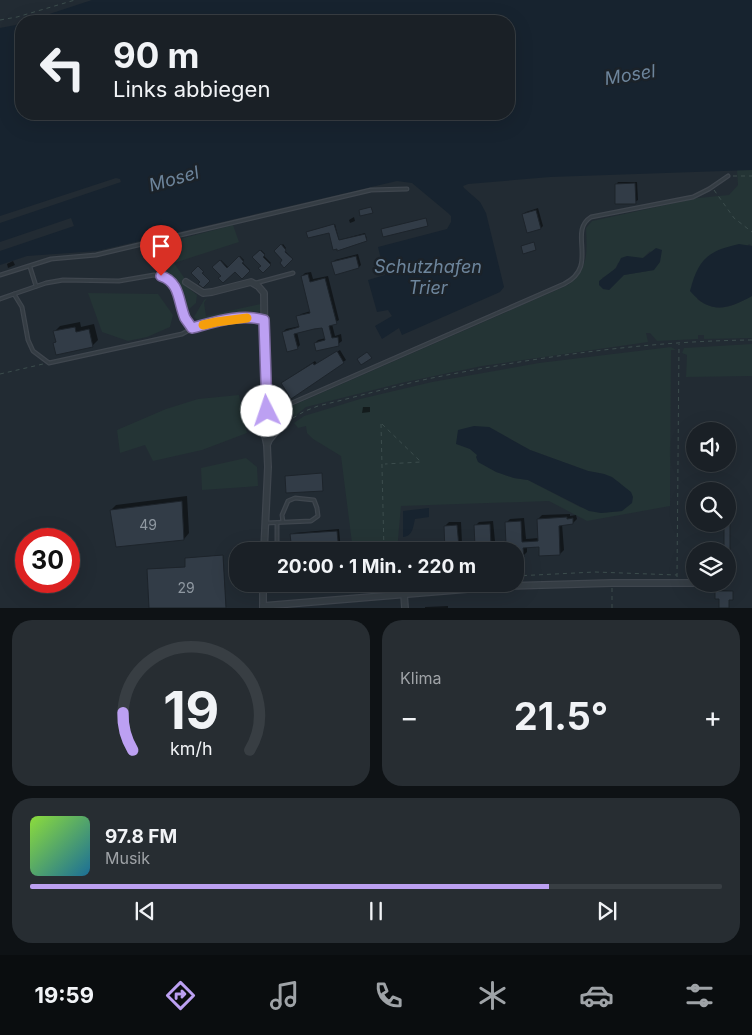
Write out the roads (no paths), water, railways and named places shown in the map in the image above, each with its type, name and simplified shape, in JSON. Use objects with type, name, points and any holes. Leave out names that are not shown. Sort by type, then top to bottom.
[{"type":"street","points":[[186,282],[203,293],[251,282],[265,294],[264,320],[268,417]]},
{"type":"street","points":[[265,542],[268,488],[267,445],[263,431],[264,421],[268,417],[275,416],[281,424],[267,445]]},
{"type":"street","points":[[263,431],[275,433]]},
{"type":"street","points":[[263,592],[264,607],[504,586],[686,583]]},
{"type":"street","points":[[404,594],[405,608]]},
{"type":"street","points":[[288,608],[295,603]]},
{"type":"lane","points":[[266,393],[274,394],[285,406],[564,284],[577,275],[582,266],[582,228],[585,221],[591,217],[693,197],[728,176]]},
{"type":"lane","points":[[0,275],[51,259],[96,255],[371,190],[407,189]]},
{"type":"lane","points":[[161,276],[165,260],[162,240]]},
{"type":"lane","points":[[30,267],[36,286]]},
{"type":"lane","points":[[254,283],[294,273]]},
{"type":"lane","points":[[0,299],[36,286],[63,280],[104,282],[154,275],[161,276],[168,279],[174,285],[179,295],[185,319],[192,328]]},
{"type":"lane","points":[[14,294],[22,307],[28,340],[33,351],[49,363],[182,334],[192,328],[231,319],[254,317],[264,320]]},
{"type":"lane","points":[[266,523],[311,521],[318,516],[314,500],[295,498],[288,501],[282,515],[283,522]]},
{"type":"lane","points":[[277,523],[277,542]]},
{"type":"water","points":[[92,0],[752,0],[752,170],[550,177],[463,186],[480,202],[486,213],[504,287],[500,292],[402,335],[399,328],[382,339],[375,326],[392,316],[388,310],[377,312],[368,280],[385,275],[378,247],[447,229],[451,222],[451,216],[412,183],[397,181],[97,251],[27,256],[0,265],[0,251],[74,226],[71,218],[0,242],[0,223],[121,182],[120,179],[116,178],[0,216],[0,28],[15,25],[15,120],[515,120],[515,15],[46,15]]},
{"type":"water","points":[[739,244],[752,246],[752,296],[735,304],[719,307],[712,307],[697,299],[690,291],[701,264],[706,258],[719,250]]},
{"type":"water","points":[[656,248],[662,250],[660,262],[654,270],[624,275],[609,290],[603,289],[599,285],[599,281],[616,268],[621,258],[627,256],[643,258]]},
{"type":"water","points":[[474,426],[489,427],[530,450],[588,471],[612,477],[631,492],[633,497],[632,503],[622,511],[601,513],[589,511],[528,480],[496,472],[478,462],[477,455],[470,449],[456,444],[458,430]]},
{"type":"water","points":[[429,508],[429,517],[415,519],[411,533],[403,537],[403,511]]},
{"type":"water label","name":"Mosel","points":[[630,75]]},
{"type":"water label","name":"Mosel","points":[[174,179]]},
{"type":"water label","name":"Schutzhafen Trier","points":[[428,277]]}]
